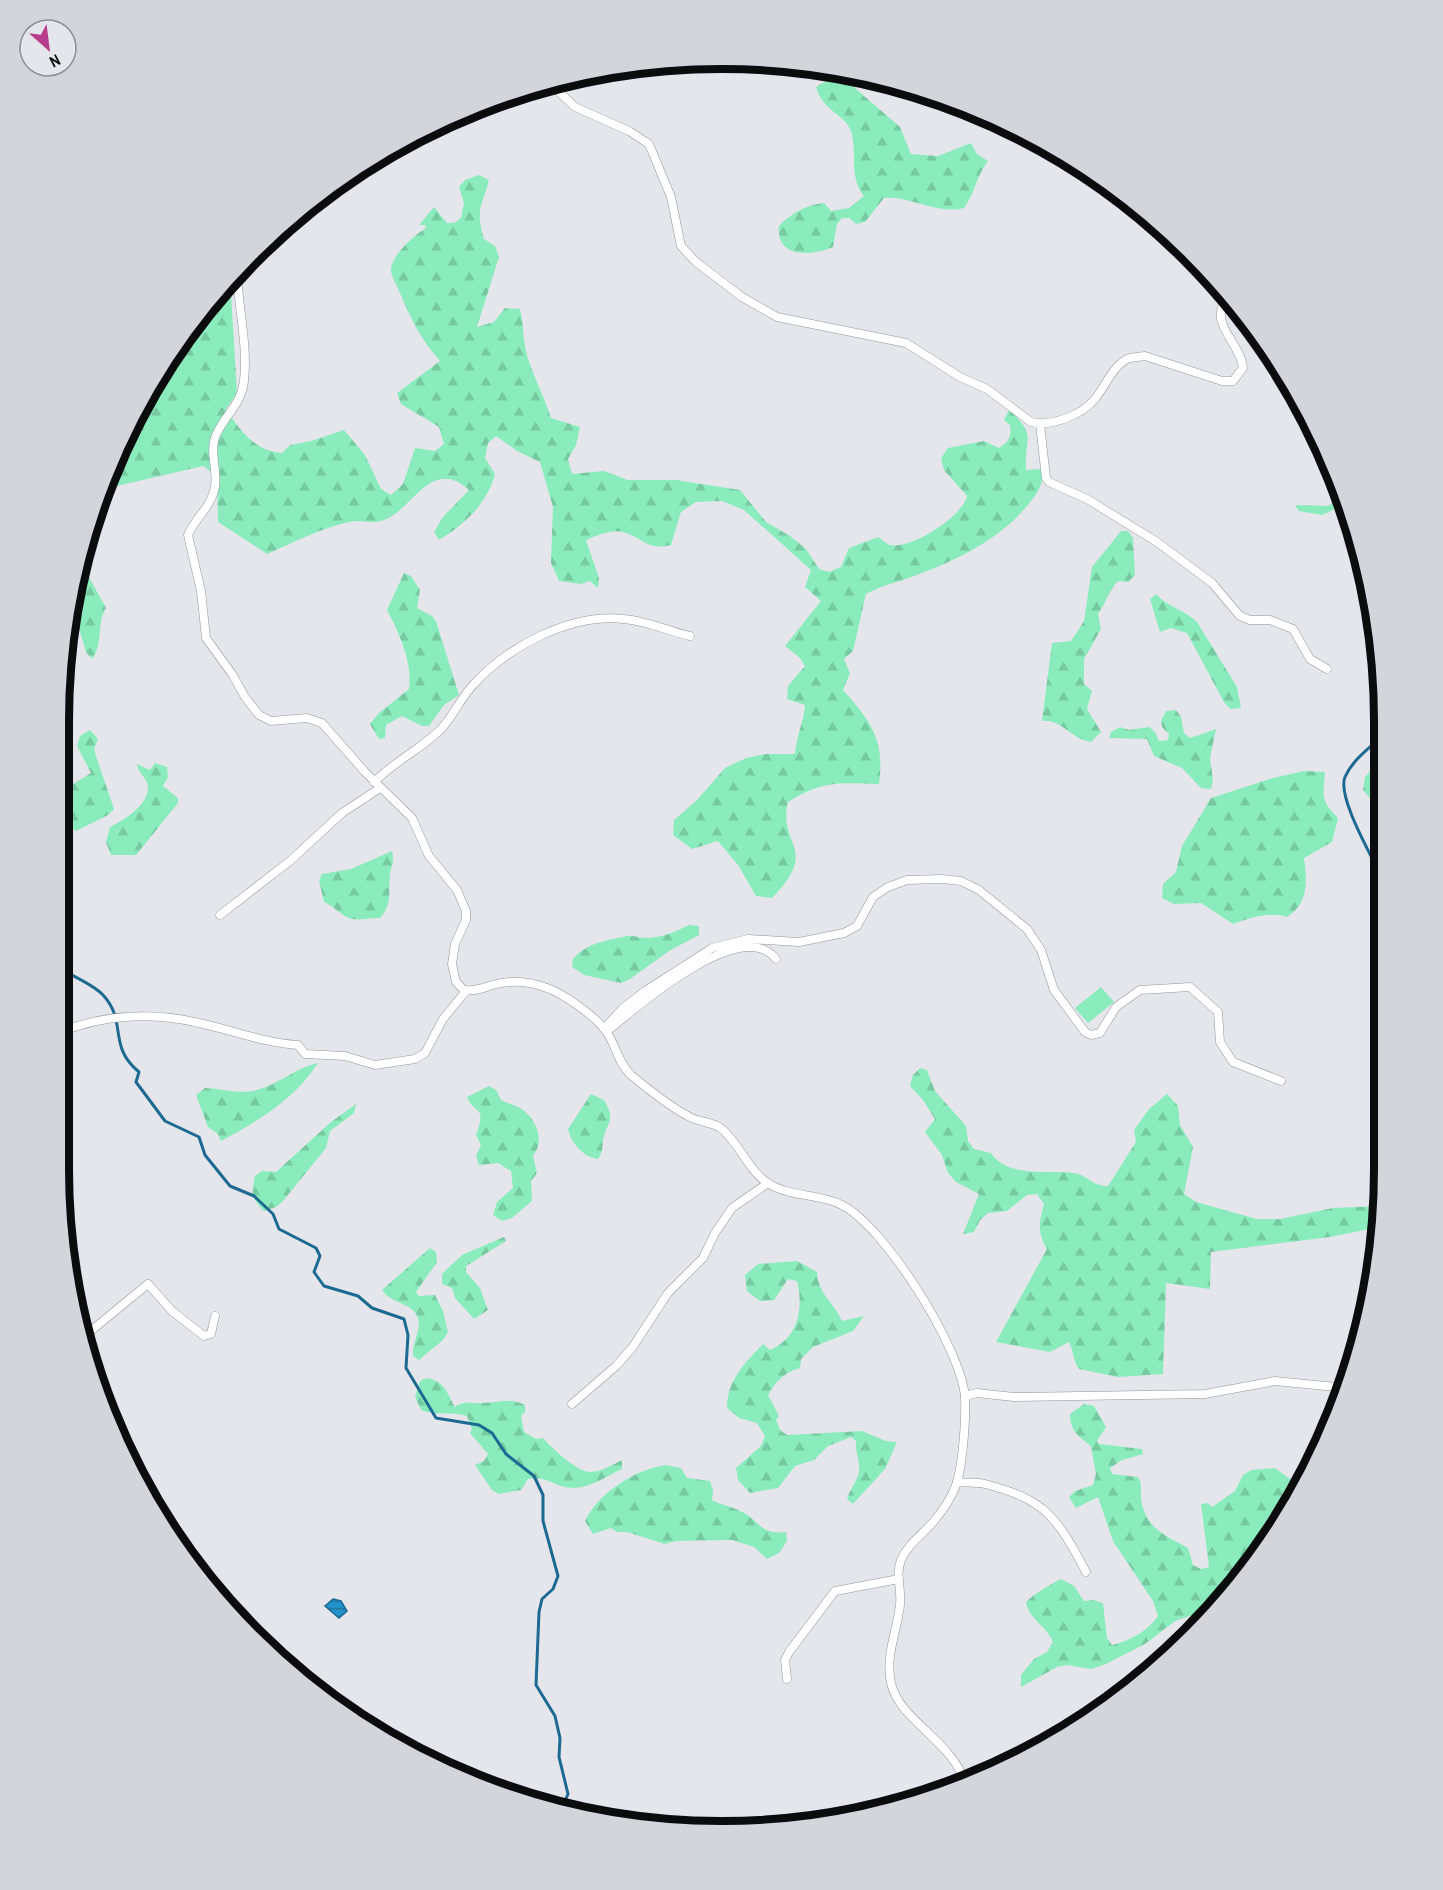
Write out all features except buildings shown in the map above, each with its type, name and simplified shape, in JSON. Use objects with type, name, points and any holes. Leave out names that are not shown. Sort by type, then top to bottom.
[{"type":"street","points":[[557,90],[575,107],[630,131],[650,144],[670,197],[681,246],[696,262],[742,297],[777,317],[906,343],[960,377],[987,389],[1031,422],[1040,424],[1071,416],[1093,402],[1119,366],[1135,357],[1145,356],[1222,381],[1233,381],[1243,368],[1240,356],[1222,325],[1220,315],[1224,306]]},
{"type":"street","points":[[238,283],[245,364],[243,390],[236,406],[217,432],[213,443],[214,489],[210,502],[188,535],[201,591],[203,628],[210,646],[259,715],[272,721],[307,718],[322,723],[377,785],[412,818],[429,856],[462,901],[466,920],[455,944],[452,964],[456,982],[466,991]]},
{"type":"street","points":[[1040,424],[1049,482],[1087,499],[1157,542],[1212,582],[1240,616],[1250,620],[1270,620],[1293,629],[1310,659],[1328,669]]},
{"type":"street","points":[[220,915],[290,861],[342,813],[377,785],[397,761],[437,733],[472,686],[489,668],[539,638],[564,628],[610,618],[632,620],[690,636]]},
{"type":"street","points":[[605,1030],[623,1008],[645,991],[723,944],[761,938],[799,942],[844,933],[856,926],[873,897],[888,887],[907,880],[954,880],[970,885],[990,897],[1035,938],[1054,990],[1085,1032],[1091,1035],[1100,1034],[1116,1007],[1140,990],[1190,987],[1218,1012],[1220,1042],[1233,1062],[1281,1081]]},
{"type":"street","points":[[605,1030],[667,985],[723,952],[756,948],[776,959]]},
{"type":"street","points":[[69,1029],[81,1024],[135,1015],[196,1022],[279,1044],[298,1045],[305,1054],[345,1056],[375,1065],[415,1059],[425,1053],[443,1019],[466,991],[507,982],[537,985],[566,998],[605,1030],[630,1073],[688,1116],[713,1123],[723,1130],[757,1174],[768,1183],[801,1196],[839,1203],[858,1216],[898,1260],[934,1317],[960,1377],[964,1396],[957,1482],[943,1508],[905,1553],[899,1566],[900,1605],[890,1646],[889,1666],[892,1685],[903,1707],[952,1756],[961,1775]]},
{"type":"street","points":[[572,1404],[628,1352],[668,1293],[703,1258],[715,1233],[732,1208],[768,1183]]},
{"type":"street","points":[[90,1332],[148,1284],[172,1311],[204,1336],[211,1334],[215,1316]]},
{"type":"street","points":[[964,1396],[977,1394],[1014,1397],[1205,1395],[1275,1381],[1336,1387]]},
{"type":"street","points":[[957,1482],[984,1484],[1038,1503],[1069,1539],[1086,1572]]},
{"type":"street","points":[[787,1679],[785,1660],[789,1652],[835,1591],[898,1579]]},
{"type":"green space","points":[[828,80],[848,82],[900,127],[911,154],[938,156],[971,143],[977,154],[988,161],[964,208],[943,209],[894,198],[884,198],[865,222],[856,224],[849,218],[842,218],[837,224],[833,247],[805,253],[789,250],[780,237],[779,226],[789,217],[799,210],[817,204],[824,203],[831,211],[849,208],[864,196],[856,180],[851,131],[844,120],[824,102],[816,87]]},
{"type":"green space","points":[[479,175],[489,180],[480,208],[481,229],[484,239],[495,246],[499,257],[477,327],[494,322],[505,308],[520,309],[527,355],[551,418],[580,427],[576,445],[568,459],[572,474],[604,471],[628,480],[676,480],[740,490],[766,522],[790,536],[806,549],[819,569],[829,572],[841,567],[849,548],[878,537],[890,545],[910,542],[935,530],[956,513],[967,496],[944,470],[941,458],[948,448],[984,441],[999,448],[1010,436],[1010,425],[1004,420],[1009,410],[1027,432],[1026,470],[1042,469],[1041,485],[1016,518],[990,539],[945,564],[866,594],[853,651],[844,659],[850,673],[843,690],[862,712],[874,733],[880,756],[879,784],[832,784],[812,790],[788,802],[786,817],[796,857],[794,868],[772,898],[756,896],[738,865],[718,841],[692,849],[673,835],[674,820],[697,800],[725,768],[746,758],[765,754],[795,754],[805,705],[787,699],[788,686],[805,666],[800,658],[785,646],[821,601],[805,587],[811,570],[744,510],[722,501],[696,502],[681,512],[671,545],[651,545],[618,531],[604,533],[586,540],[599,578],[598,588],[590,581],[581,584],[559,581],[551,563],[553,507],[540,462],[517,451],[496,436],[488,443],[485,458],[495,474],[487,495],[466,520],[439,540],[434,532],[443,517],[469,490],[455,481],[443,479],[432,482],[392,516],[381,521],[353,521],[339,525],[267,554],[218,522],[217,476],[203,466],[113,487],[136,433],[156,395],[204,324],[231,291],[237,393],[226,409],[237,424],[256,444],[282,453],[290,445],[344,430],[365,455],[381,489],[391,495],[403,484],[415,448],[435,451],[444,444],[439,427],[401,404],[397,393],[440,361],[412,320],[392,276],[392,265],[404,247],[425,229],[426,225],[419,225],[434,207],[447,223],[454,223],[461,218],[464,203],[459,187],[465,180]]},
{"type":"green space","points":[[1334,500],[1337,508],[1322,515],[1299,511],[1295,505],[1329,506]]},
{"type":"green space","points":[[1121,531],[1128,531],[1133,538],[1135,575],[1128,582],[1118,581],[1112,588],[1098,614],[1101,629],[1084,659],[1084,684],[1092,691],[1087,709],[1101,732],[1091,742],[1078,738],[1055,723],[1042,721],[1052,643],[1071,641],[1084,621],[1092,567]]},
{"type":"green space","points":[[87,573],[106,608],[101,620],[96,653],[92,659],[86,652],[77,623]]},
{"type":"green space","points":[[404,573],[411,576],[420,590],[417,608],[432,616],[436,621],[459,695],[444,705],[429,726],[422,726],[402,716],[386,725],[385,738],[379,739],[370,724],[379,713],[409,689],[407,659],[387,610]]},
{"type":"green space","points":[[1156,594],[1197,622],[1237,687],[1241,708],[1230,709],[1224,702],[1187,633],[1171,628],[1160,632],[1150,599]]},
{"type":"green space","points":[[1176,710],[1181,717],[1184,733],[1190,738],[1216,729],[1210,758],[1213,780],[1211,789],[1201,788],[1182,768],[1154,756],[1147,739],[1109,738],[1111,732],[1120,727],[1129,730],[1149,727],[1155,732],[1159,741],[1168,740],[1169,734],[1162,727],[1161,721],[1166,711]]},
{"type":"green space","points":[[90,730],[98,739],[94,749],[114,809],[108,815],[76,831],[70,827],[69,822],[69,789],[70,786],[91,773],[77,746],[80,736]]},
{"type":"green space","points":[[155,763],[167,767],[168,777],[163,786],[178,798],[178,803],[136,855],[111,855],[106,842],[110,827],[135,811],[147,793],[147,783],[137,764],[150,770]]},
{"type":"green space","points":[[1374,767],[1373,802],[1363,790],[1365,777]]},
{"type":"green space","points":[[1304,771],[1325,772],[1325,802],[1338,818],[1332,842],[1304,858],[1305,891],[1294,911],[1287,917],[1267,915],[1233,924],[1201,903],[1174,904],[1162,898],[1163,884],[1176,872],[1182,846],[1211,798],[1273,778]]},
{"type":"green space","points":[[392,851],[389,898],[387,908],[380,918],[349,918],[324,902],[319,880],[322,874],[351,869]]},
{"type":"green space","points":[[689,925],[699,926],[699,935],[669,951],[621,983],[584,975],[572,967],[573,959],[579,953],[598,943],[626,936],[657,937]]},
{"type":"green space","points":[[1101,987],[1114,1002],[1088,1023],[1075,1008]]},
{"type":"green space","points":[[318,1063],[309,1076],[287,1098],[248,1126],[221,1141],[218,1134],[208,1127],[196,1095],[205,1088],[252,1091],[269,1086],[309,1065]]},
{"type":"green space","points":[[920,1068],[927,1070],[935,1091],[966,1126],[968,1141],[974,1149],[991,1153],[1008,1167],[1018,1170],[1074,1173],[1102,1186],[1108,1186],[1136,1142],[1134,1130],[1149,1109],[1167,1094],[1178,1106],[1180,1125],[1193,1147],[1184,1194],[1196,1202],[1257,1219],[1280,1219],[1333,1208],[1373,1206],[1371,1229],[1330,1237],[1211,1252],[1210,1289],[1166,1283],[1163,1374],[1118,1377],[1079,1369],[1069,1342],[1050,1352],[996,1342],[1047,1249],[1040,1227],[1044,1204],[1037,1194],[1027,1195],[1007,1211],[988,1213],[980,1220],[974,1232],[963,1234],[979,1194],[956,1182],[948,1173],[942,1155],[925,1132],[935,1119],[923,1100],[910,1086],[913,1075]]},
{"type":"green space","points":[[489,1086],[496,1090],[501,1100],[518,1107],[528,1115],[535,1125],[539,1138],[537,1150],[533,1156],[537,1173],[531,1181],[532,1201],[512,1218],[502,1221],[493,1215],[497,1202],[513,1188],[511,1171],[498,1163],[479,1165],[476,1156],[481,1145],[476,1135],[480,1114],[467,1097]]},
{"type":"green space","points":[[591,1094],[604,1100],[610,1113],[610,1122],[598,1159],[578,1148],[568,1129]]},
{"type":"green space","points":[[356,1104],[354,1113],[330,1131],[326,1148],[283,1201],[276,1207],[264,1211],[253,1195],[255,1176],[262,1171],[276,1172],[331,1122]]},
{"type":"green space","points":[[504,1237],[506,1241],[466,1266],[466,1272],[480,1288],[488,1310],[474,1319],[455,1298],[452,1288],[442,1284],[442,1274],[462,1255]]},
{"type":"green space","points":[[430,1248],[436,1252],[437,1262],[416,1292],[419,1296],[435,1295],[443,1311],[448,1332],[443,1340],[419,1360],[413,1356],[419,1327],[417,1316],[414,1311],[392,1299],[382,1290]]},
{"type":"green space","points":[[797,1261],[817,1272],[823,1292],[842,1321],[864,1316],[853,1331],[813,1347],[801,1359],[800,1368],[781,1378],[768,1395],[779,1416],[776,1420],[780,1430],[787,1435],[862,1431],[886,1441],[897,1442],[885,1469],[853,1504],[847,1499],[857,1478],[859,1467],[856,1441],[851,1437],[828,1446],[814,1460],[795,1466],[778,1488],[750,1493],[738,1480],[736,1468],[761,1446],[765,1436],[757,1423],[739,1418],[727,1408],[730,1389],[738,1373],[763,1344],[770,1350],[787,1338],[797,1322],[800,1302],[797,1281],[788,1279],[774,1300],[760,1301],[747,1291],[745,1275],[758,1264]]},
{"type":"green space","points":[[426,1378],[441,1384],[455,1407],[465,1403],[509,1401],[525,1405],[525,1412],[521,1416],[524,1432],[536,1439],[543,1438],[562,1457],[580,1469],[594,1472],[622,1460],[622,1469],[592,1484],[579,1487],[561,1486],[535,1478],[528,1479],[521,1490],[499,1494],[492,1490],[475,1465],[484,1461],[488,1454],[470,1433],[472,1429],[467,1416],[421,1410],[415,1397],[420,1381]]},
{"type":"green space","points":[[1084,1404],[1094,1406],[1106,1427],[1097,1441],[1099,1444],[1142,1449],[1143,1454],[1122,1460],[1110,1468],[1112,1474],[1138,1477],[1141,1484],[1142,1504],[1149,1520],[1159,1531],[1188,1548],[1193,1565],[1201,1569],[1209,1567],[1201,1504],[1208,1503],[1212,1507],[1235,1491],[1243,1475],[1251,1470],[1275,1468],[1294,1482],[1264,1531],[1239,1566],[1199,1612],[1175,1621],[1145,1644],[1106,1664],[1091,1669],[1067,1665],[1057,1667],[1021,1687],[1021,1675],[1034,1659],[1047,1652],[1053,1642],[1031,1614],[1026,1602],[1061,1579],[1074,1586],[1084,1601],[1093,1600],[1103,1603],[1107,1638],[1112,1645],[1138,1635],[1158,1616],[1153,1601],[1113,1541],[1098,1497],[1076,1508],[1069,1497],[1075,1491],[1093,1485],[1096,1474],[1091,1446],[1076,1433],[1071,1425],[1070,1414]]},
{"type":"green space","points":[[666,1465],[681,1468],[687,1478],[710,1481],[713,1491],[712,1500],[737,1509],[765,1529],[786,1532],[787,1541],[779,1553],[767,1559],[754,1547],[732,1540],[676,1541],[665,1544],[627,1532],[617,1532],[611,1528],[593,1534],[585,1521],[608,1492],[631,1477],[654,1467]]},
{"type":"water","points":[[333,1599],[341,1601],[347,1611],[339,1618],[325,1606]]},
{"type":"waterway","points":[[1374,743],[1351,766],[1345,777],[1344,786],[1350,810],[1374,862]]},
{"type":"waterway","points":[[69,973],[94,987],[110,1005],[115,1015],[123,1053],[139,1072],[136,1082],[165,1121],[199,1137],[205,1155],[230,1186],[254,1196],[273,1214],[279,1229],[316,1248],[320,1256],[314,1272],[324,1286],[358,1296],[372,1308],[404,1319],[408,1335],[406,1368],[436,1418],[479,1425],[492,1433],[506,1454],[534,1476],[543,1495],[543,1521],[558,1576],[553,1589],[542,1599],[539,1612],[536,1685],[555,1716],[560,1738],[559,1757],[568,1794],[565,1802]]}]
